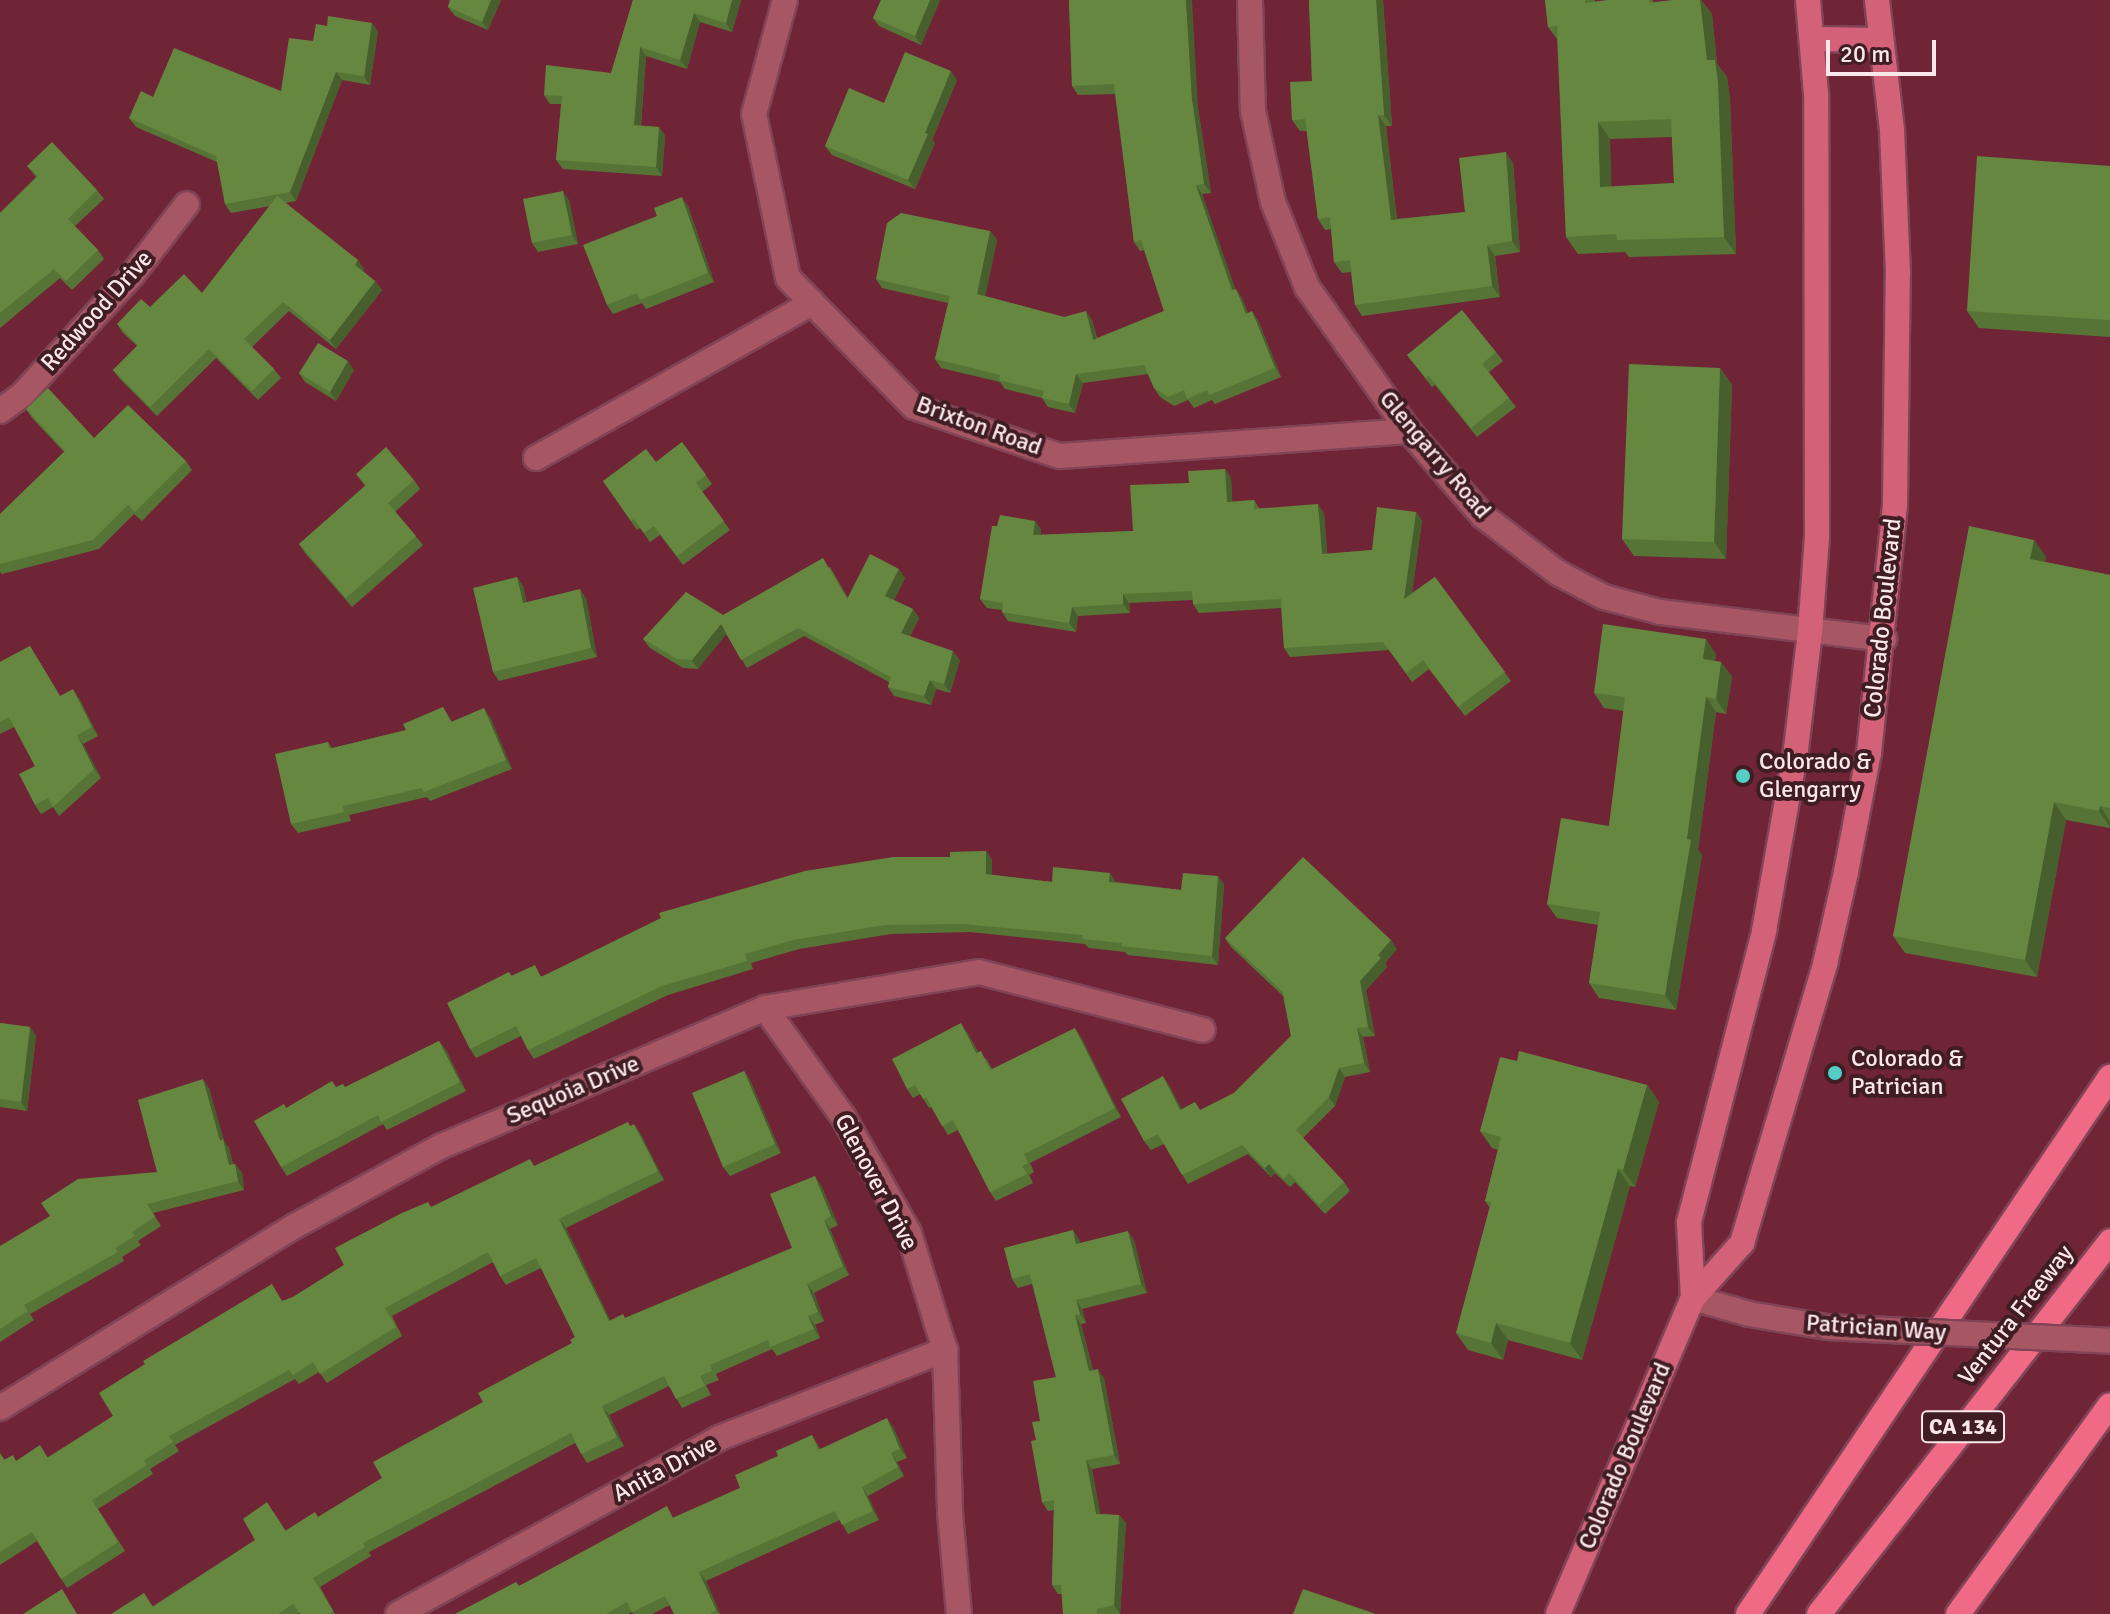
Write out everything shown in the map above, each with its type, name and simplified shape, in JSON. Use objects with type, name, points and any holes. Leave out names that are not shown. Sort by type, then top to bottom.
[{"type":"highway","points":[[1748,1614],[2110,1077]]},
{"type":"highway","name":"Ventura Freeway","points":[[1819,1614],[2110,1241]]},
{"type":"highway","points":[[1958,1614],[2110,1405]]},
{"type":"main road","name":"Colorado Boulevard","points":[[1693,1298],[1689,1222],[1764,931],[1796,749],[1810,632],[1817,537],[1816,94],[1808,0]]},
{"type":"main road","name":"Colorado Boulevard","points":[[1558,1614],[1693,1298],[1742,1243],[1825,964],[1869,753],[1884,639],[1895,504],[1898,273],[1892,130],[1877,0]]},
{"type":"main road","points":[[1812,39],[1881,40]]},
{"type":"street","name":"Brixton Road","points":[[785,0],[754,114],[788,278],[914,407],[1060,456],[1409,431]]},
{"type":"street","name":"Glengarry Road","points":[[1250,0],[1253,111],[1273,202],[1307,287],[1409,431],[1483,516],[1558,573],[1604,597],[1660,612],[1884,639]]},
{"type":"street","name":"Redwood Drive","points":[[0,411],[22,395],[133,274],[187,204]]},
{"type":"street","points":[[536,458],[812,303]]},
{"type":"street","name":"Sequoia Drive","points":[[0,1408],[295,1226],[442,1146],[765,1008],[979,972],[1203,1030]]},
{"type":"street","name":"Glenover Drive","points":[[765,1008],[844,1118],[909,1233],[945,1350],[950,1513],[959,1614]]},
{"type":"street","name":"Patrician Way","points":[[1693,1298],[1749,1314],[1827,1327],[2110,1341]]},
{"type":"street","name":"Anita Drive","points":[[398,1614],[719,1438],[945,1350]]},
{"type":"building","points":[[450,0],[491,0],[482,22],[448,7]]},
{"type":"building","points":[[633,0],[732,0],[726,23],[694,13],[680,60],[640,47],[634,125],[659,127],[656,167],[556,160],[562,96],[544,95],[546,65],[611,73]]},
{"type":"building","points":[[881,0],[930,0],[915,36],[873,18]]},
{"type":"building","points":[[1069,0],[1186,0],[1192,99],[1204,184],[1196,185],[1232,290],[1236,289],[1246,314],[1252,311],[1275,368],[1209,395],[1207,390],[1187,399],[1184,390],[1168,397],[1154,388],[1144,365],[1076,374],[1069,404],[1042,398],[1044,391],[999,380],[1000,375],[935,359],[950,296],[876,279],[887,223],[901,213],[990,231],[977,294],[1064,317],[1086,311],[1093,340],[1164,311],[1141,240],[1134,242],[1114,84],[1072,86]]},
{"type":"building","points":[[1309,0],[1376,0],[1384,115],[1378,115],[1391,220],[1465,212],[1459,158],[1506,152],[1512,241],[1487,245],[1492,286],[1355,305],[1350,260],[1334,262],[1330,217],[1318,219],[1305,119],[1292,120],[1290,82],[1312,81]]},
{"type":"building","points":[[1545,0],[1585,0],[1585,3],[1649,0],[1650,3],[1700,0],[1707,60],[1715,60],[1718,82],[1724,237],[1617,240],[1616,234],[1566,237],[1557,26],[1548,27]],"holes":[[[1671,119],[1674,183],[1600,187],[1598,122]]]},
{"type":"building","points":[[328,16],[372,23],[364,76],[336,72],[290,192],[225,204],[216,156],[129,118],[141,91],[153,97],[174,48],[281,91],[289,38],[313,41],[316,24],[327,26]]},
{"type":"building","points":[[905,52],[951,71],[908,180],[825,146],[849,88],[884,103]]},
{"type":"building","points":[[52,142],[97,190],[68,219],[98,250],[66,281],[54,269],[0,313],[0,213],[38,176],[27,166]]},
{"type":"building","points":[[1977,156],[2110,166],[2110,320],[1967,311]]},
{"type":"building","points":[[563,191],[572,235],[532,243],[523,199]]},
{"type":"building","points":[[277,196],[358,260],[355,265],[375,281],[330,340],[283,302],[244,339],[274,369],[252,391],[209,349],[150,407],[113,370],[138,345],[117,324],[141,299],[150,307],[184,274],[202,293]]},
{"type":"building","points":[[682,197],[708,273],[640,300],[637,293],[607,305],[583,245],[657,216],[654,208]]},
{"type":"building","points":[[1462,310],[1496,352],[1482,364],[1509,398],[1471,428],[1429,376],[1426,378],[1407,355]]},
{"type":"building","points":[[318,343],[348,361],[330,392],[299,373]]},
{"type":"building","points":[[1629,364],[1720,368],[1714,542],[1622,539]]},
{"type":"building","points":[[48,388],[94,438],[128,405],[186,461],[135,512],[128,505],[93,540],[0,564],[0,514],[65,451],[26,409]]},
{"type":"building","points":[[682,442],[706,475],[696,483],[724,521],[677,556],[654,526],[644,533],[634,519],[631,521],[603,481],[646,449],[656,462]]},
{"type":"building","points":[[386,447],[414,480],[388,503],[416,536],[346,598],[299,544],[366,485],[356,474]]},
{"type":"building","points":[[1225,469],[1227,502],[1254,500],[1254,509],[1318,504],[1322,554],[1372,550],[1377,507],[1416,512],[1404,599],[1435,577],[1505,672],[1458,707],[1423,660],[1406,673],[1383,642],[1284,648],[1281,599],[1193,604],[1192,591],[1123,594],[1123,604],[1072,607],[1069,623],[1002,612],[1003,603],[980,599],[992,526],[997,526],[1000,515],[1035,521],[1033,535],[1133,531],[1130,485],[1189,483],[1188,471]]},
{"type":"building","points":[[1969,526],[2034,540],[2030,559],[2110,575],[2110,808],[2100,806],[2099,811],[2054,802],[2025,960],[1893,936]]},
{"type":"building","points":[[870,554],[899,569],[885,596],[913,609],[901,633],[953,651],[944,684],[930,680],[924,696],[888,687],[891,677],[798,628],[741,660],[721,624],[692,660],[677,659],[643,639],[686,592],[723,615],[823,558],[847,599]]},
{"type":"building","points":[[517,577],[523,603],[580,589],[591,648],[493,672],[473,588]]},
{"type":"building","points":[[1603,624],[1706,639],[1703,659],[1721,662],[1716,699],[1706,697],[1687,839],[1691,840],[1665,995],[1589,983],[1600,912],[1547,904],[1561,818],[1609,826],[1625,697],[1594,693]]},
{"type":"building","points":[[30,646],[60,696],[73,689],[92,727],[77,735],[94,769],[53,807],[48,798],[35,805],[19,774],[35,766],[9,717],[0,722],[0,662]]},
{"type":"building","points":[[443,707],[451,722],[484,708],[506,760],[424,792],[422,788],[343,806],[344,812],[291,824],[275,754],[328,742],[329,749],[406,730],[403,724]]},
{"type":"building","points":[[986,851],[986,874],[1052,882],[1053,867],[1110,873],[1109,882],[1181,890],[1183,873],[1218,876],[1212,956],[1121,946],[1122,943],[1082,939],[1083,935],[963,924],[885,925],[793,940],[745,954],[747,961],[662,986],[528,1050],[516,1026],[470,1049],[447,1003],[509,972],[511,976],[535,965],[541,977],[661,918],[659,913],[805,871],[893,857],[950,857],[950,852]]},
{"type":"building","points":[[1303,857],[1391,940],[1378,955],[1381,958],[1360,981],[1368,1027],[1357,1028],[1364,1063],[1339,1068],[1329,1097],[1296,1130],[1344,1182],[1319,1205],[1289,1173],[1284,1179],[1269,1164],[1265,1168],[1242,1145],[1182,1175],[1158,1134],[1144,1141],[1121,1099],[1163,1076],[1180,1110],[1195,1102],[1200,1110],[1234,1093],[1291,1036],[1283,992],[1225,938]]},
{"type":"building","points":[[0,1023],[30,1027],[21,1102],[0,1099]]},
{"type":"building","points":[[961,1023],[976,1053],[981,1051],[990,1070],[1075,1028],[1115,1108],[1024,1154],[1028,1163],[1022,1166],[1027,1174],[990,1192],[953,1120],[942,1126],[926,1097],[923,1099],[915,1085],[907,1089],[892,1059]]},
{"type":"building","points":[[439,1041],[460,1082],[381,1122],[378,1115],[281,1167],[254,1121],[284,1104],[286,1108],[332,1081],[336,1087],[343,1084],[345,1087]]},
{"type":"building","points":[[1519,1051],[1647,1085],[1623,1170],[1618,1169],[1570,1343],[1496,1323],[1491,1343],[1456,1333],[1491,1202],[1485,1201],[1501,1137],[1480,1131],[1500,1057],[1517,1061]]},
{"type":"building","points":[[744,1071],[775,1144],[723,1167],[692,1093]]},
{"type":"building","points":[[203,1079],[220,1141],[223,1139],[229,1165],[235,1164],[238,1181],[147,1204],[155,1217],[132,1232],[135,1236],[115,1248],[118,1252],[24,1305],[28,1311],[0,1329],[0,1246],[50,1216],[41,1203],[78,1179],[157,1172],[138,1100]]},
{"type":"building","points":[[628,1122],[630,1126],[634,1124],[658,1171],[559,1219],[609,1321],[623,1314],[625,1318],[792,1248],[770,1194],[815,1176],[831,1216],[824,1220],[843,1266],[807,1284],[818,1312],[808,1316],[814,1329],[770,1347],[768,1340],[710,1365],[712,1371],[700,1376],[705,1386],[676,1399],[664,1376],[602,1406],[617,1437],[581,1454],[571,1433],[363,1543],[365,1547],[313,1578],[333,1611],[328,1614],[300,1614],[293,1604],[278,1614],[111,1614],[144,1593],[153,1607],[255,1540],[243,1519],[267,1502],[285,1531],[315,1512],[318,1517],[382,1478],[373,1462],[483,1402],[478,1393],[572,1343],[570,1340],[575,1337],[536,1258],[500,1276],[488,1252],[385,1308],[396,1327],[320,1374],[313,1362],[293,1375],[289,1370],[169,1436],[173,1442],[144,1460],[147,1465],[92,1500],[118,1542],[61,1579],[32,1532],[0,1552],[0,1454],[4,1460],[13,1455],[16,1461],[40,1445],[48,1458],[113,1416],[99,1393],[145,1364],[143,1361],[272,1284],[282,1301],[293,1297],[344,1265],[335,1248],[402,1213],[428,1202],[431,1207],[530,1159],[534,1166]]},
{"type":"building","points":[[1073,1230],[1076,1244],[1128,1231],[1141,1284],[1076,1300],[1080,1314],[1075,1315],[1089,1371],[1098,1369],[1114,1455],[1086,1460],[1096,1514],[1119,1515],[1114,1605],[1097,1609],[1097,1614],[1063,1614],[1061,1585],[1052,1585],[1054,1500],[1042,1502],[1031,1441],[1036,1440],[1032,1422],[1040,1421],[1033,1381],[1056,1377],[1030,1274],[1012,1279],[1004,1248]]},
{"type":"building","points":[[887,1418],[900,1449],[891,1453],[898,1467],[862,1487],[873,1511],[842,1525],[835,1511],[699,1572],[716,1610],[709,1614],[674,1614],[665,1596],[632,1612],[627,1602],[606,1614],[455,1614],[516,1582],[519,1586],[667,1506],[673,1518],[740,1488],[735,1475],[778,1456],[776,1451],[812,1435],[818,1450]]},
{"type":"building","points":[[62,1589],[77,1614],[23,1614]]},
{"type":"building","points":[[1303,1589],[1376,1614],[1293,1614]]},
{"type":"place","name":"Colorado & Glengarry","points":[[1743,776]]},
{"type":"place","name":"Colorado & Patrician","points":[[1835,1073]]}]
